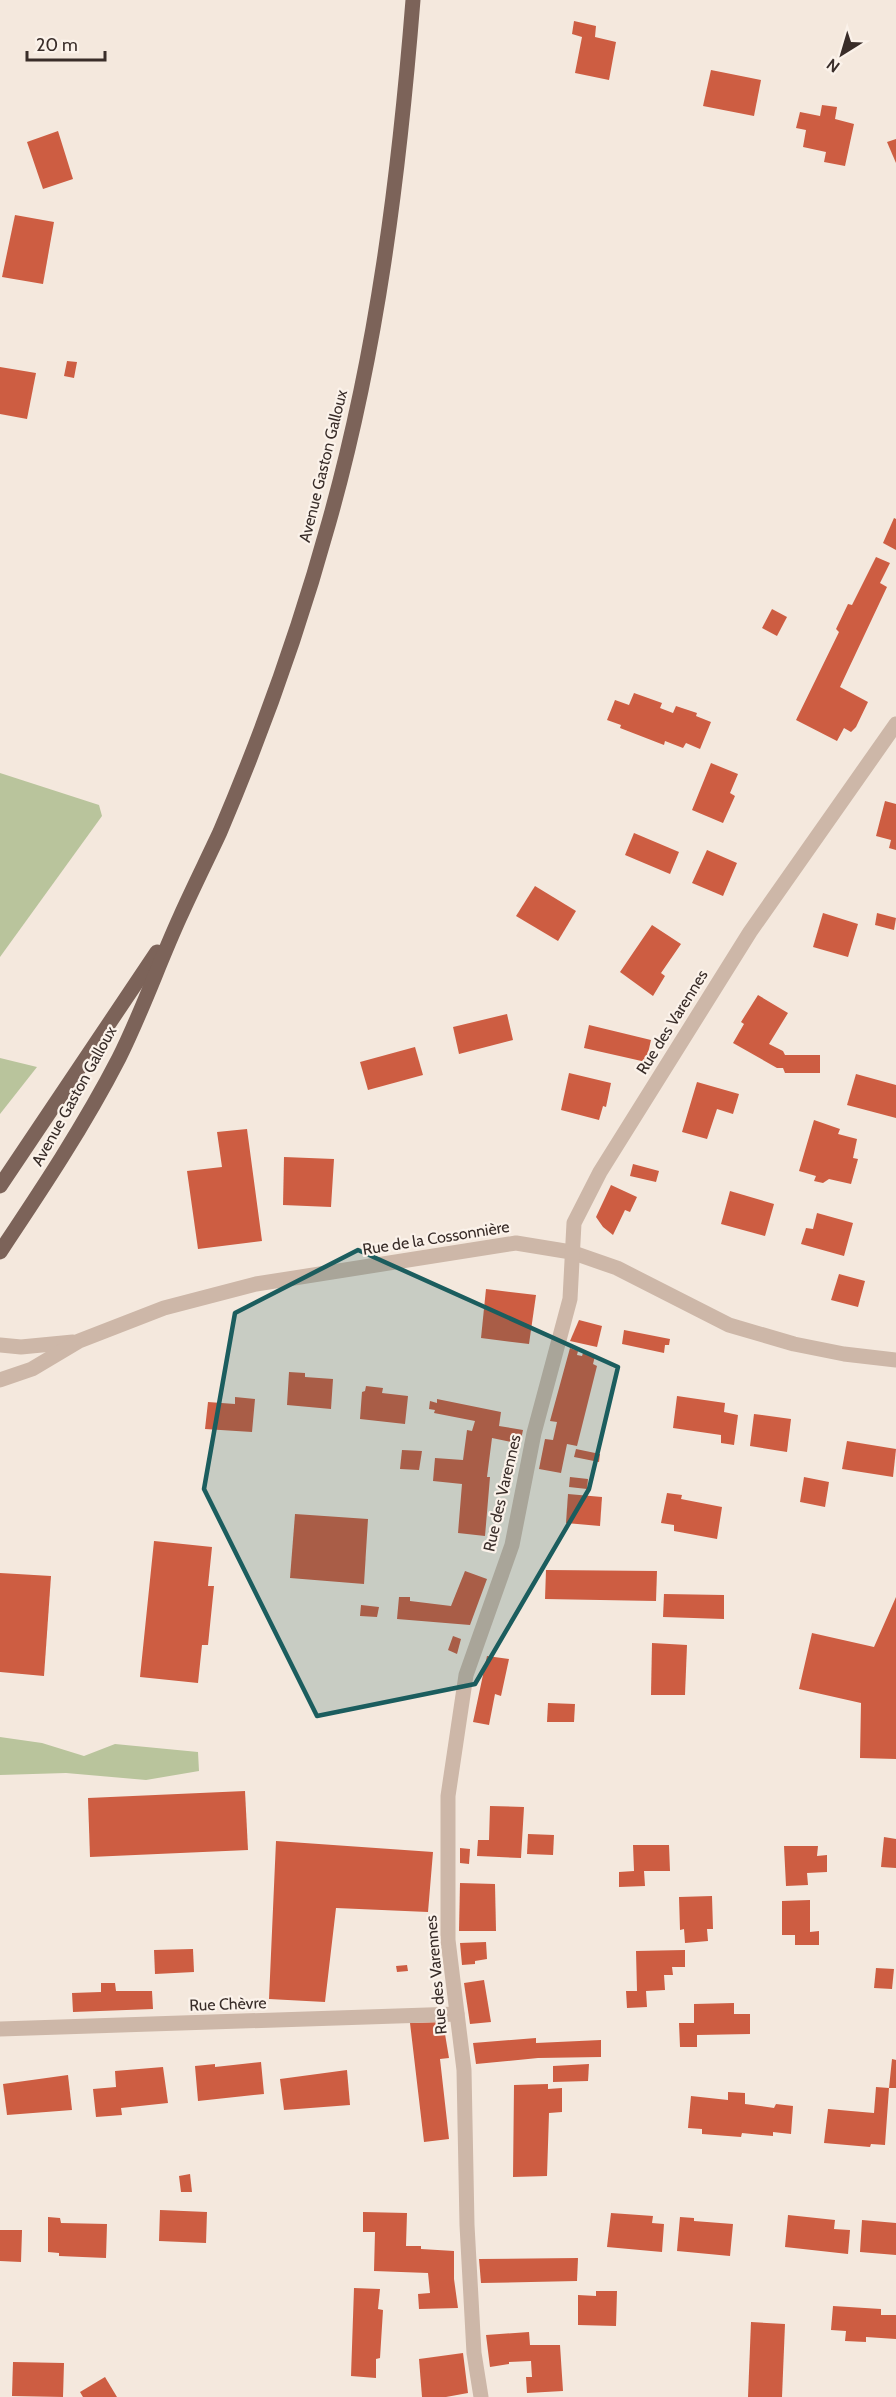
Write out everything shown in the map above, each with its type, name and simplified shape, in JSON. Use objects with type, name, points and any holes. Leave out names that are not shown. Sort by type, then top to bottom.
[{"type":"main road","name":"Avenue Gaston Galloux","points":[[0,1252],[57,1167],[119,1057],[220,832],[266,718],[304,607],[330,520],[354,422],[387,243],[396,187],[413,0]]},
{"type":"main road","name":"Avenue Gaston Galloux","points":[[0,1186],[180,917]]},
{"type":"street","name":"Rue des Varennes","points":[[481,2397],[474,2354],[467,2225],[464,2070],[448,1940],[448,1796],[466,1675],[512,1545],[534,1433],[570,1299],[574,1223],[600,1172],[750,932],[896,724]]},
{"type":"street","name":"Rue de la Cossonnière","points":[[0,1380],[32,1369],[78,1341],[164,1308],[256,1284],[516,1243],[571,1252],[617,1268],[729,1325],[794,1344],[843,1354],[896,1360]]},
{"type":"street","name":"Rue de la Cossonnière","points":[[0,1345],[21,1347],[78,1341]]},
{"type":"street","name":"Rue Chèvre","points":[[0,2029],[457,2014]]},
{"type":"highlighted area","points":[[358,1250],[618,1367],[589,1489],[475,1684],[317,1716],[204,1489],[235,1313]]},
{"type":"green space","points":[[0,773],[99,805],[102,816],[0,957]]},
{"type":"green space","points":[[0,1058],[37,1067],[0,1114]]},
{"type":"green space","points":[[0,1737],[42,1743],[84,1756],[115,1744],[198,1752],[199,1771],[146,1780],[66,1773],[0,1775]]},
{"type":"building","points":[[574,21],[596,26],[595,37],[616,42],[609,80],[575,73],[582,37],[572,34]]},
{"type":"building","points":[[711,70],[761,80],[754,116],[703,106]]},
{"type":"building","points":[[822,105],[837,107],[835,119],[854,124],[845,166],[824,162],[826,152],[803,147],[806,130],[796,128],[800,112],[820,116]]},
{"type":"building","points":[[58,131],[73,179],[43,189],[27,142]]},
{"type":"building","points":[[896,139],[896,163],[887,142]]},
{"type":"building","points":[[15,215],[54,222],[43,284],[2,277]]},
{"type":"building","points":[[67,361],[77,362],[74,378],[64,376]]},
{"type":"building","points":[[0,367],[36,373],[27,419],[0,414]]},
{"type":"building","points":[[894,518],[896,519],[896,550],[883,543]]},
{"type":"building","points":[[876,557],[890,563],[880,583],[887,587],[840,687],[868,702],[856,727],[851,732],[844,728],[837,741],[796,720],[839,632],[836,629],[848,604],[852,605]]},
{"type":"building","points":[[772,609],[787,617],[777,636],[762,628]]},
{"type":"building","points":[[634,693],[662,703],[660,708],[673,713],[676,706],[697,713],[696,716],[711,722],[700,749],[686,743],[683,748],[665,741],[664,745],[620,728],[621,725],[607,720],[615,700],[629,705]]},
{"type":"building","points":[[711,763],[738,774],[730,793],[735,796],[723,823],[692,810]]},
{"type":"building","points":[[885,801],[896,804],[896,850],[889,848],[891,840],[876,836]]},
{"type":"building","points":[[634,833],[679,852],[670,874],[625,855]]},
{"type":"building","points":[[707,850],[737,863],[723,896],[692,883]]},
{"type":"building","points":[[535,886],[576,911],[558,941],[516,916]]},
{"type":"building","points":[[823,913],[858,924],[848,957],[813,947]]},
{"type":"building","points":[[877,913],[896,918],[894,930],[875,925]]},
{"type":"building","points":[[652,925],[681,944],[661,973],[665,976],[653,996],[620,972]]},
{"type":"building","points":[[758,995],[788,1013],[769,1044],[783,1051],[785,1055],[820,1055],[820,1073],[785,1073],[783,1068],[777,1068],[733,1043],[744,1024],[741,1022]]},
{"type":"building","points":[[507,1014],[513,1040],[459,1054],[453,1027]]},
{"type":"building","points":[[589,1025],[651,1040],[646,1062],[584,1048]]},
{"type":"building","points":[[415,1047],[423,1075],[368,1090],[360,1062]]},
{"type":"building","points":[[569,1073],[611,1083],[606,1107],[603,1106],[599,1120],[561,1110]]},
{"type":"building","points":[[856,1074],[896,1085],[896,1118],[847,1105]]},
{"type":"building","points":[[697,1082],[739,1094],[733,1114],[717,1109],[707,1139],[682,1132]]},
{"type":"building","points":[[814,1120],[840,1129],[838,1134],[857,1139],[853,1158],[858,1159],[851,1184],[829,1179],[823,1183],[814,1181],[816,1176],[799,1171]]},
{"type":"building","points":[[247,1129],[262,1241],[198,1249],[187,1171],[222,1167],[217,1132]]},
{"type":"building","points":[[284,1157],[334,1159],[331,1207],[283,1205]]},
{"type":"building","points":[[633,1164],[659,1171],[656,1182],[630,1176]]},
{"type":"building","points":[[611,1185],[637,1197],[630,1212],[625,1210],[613,1235],[596,1217]]},
{"type":"building","points":[[730,1191],[774,1204],[765,1236],[721,1224]]},
{"type":"building","points":[[817,1213],[853,1223],[844,1256],[801,1244],[806,1228],[813,1229]]},
{"type":"building","points":[[839,1274],[865,1281],[858,1307],[831,1300]]},
{"type":"building","points":[[486,1289],[536,1295],[529,1344],[481,1338]]},
{"type":"building","points":[[579,1320],[602,1326],[597,1347],[570,1341]]},
{"type":"building","points":[[624,1330],[670,1339],[669,1345],[665,1345],[664,1353],[622,1344]]},
{"type":"building","points":[[570,1348],[578,1351],[577,1355],[582,1356],[583,1353],[595,1356],[593,1364],[597,1366],[577,1446],[567,1444],[561,1473],[539,1469],[545,1439],[553,1440],[557,1422],[550,1421]]},
{"type":"building","points":[[289,1372],[305,1373],[305,1377],[333,1379],[331,1409],[287,1405]]},
{"type":"building","points":[[366,1386],[383,1388],[382,1393],[408,1396],[405,1424],[360,1419],[362,1392],[365,1391]]},
{"type":"building","points":[[677,1396],[725,1403],[724,1412],[738,1415],[734,1445],[721,1443],[721,1435],[673,1428]]},
{"type":"building","points":[[235,1397],[255,1399],[252,1432],[205,1429],[208,1402],[235,1404]]},
{"type":"building","points":[[437,1399],[501,1412],[499,1426],[523,1430],[520,1444],[492,1438],[487,1477],[490,1477],[485,1536],[458,1533],[462,1484],[433,1481],[435,1458],[463,1460],[467,1430],[472,1431],[475,1421],[434,1413],[435,1410],[429,1409],[430,1401],[437,1403]]},
{"type":"building","points":[[754,1414],[791,1419],[787,1452],[750,1446]]},
{"type":"building","points":[[847,1441],[896,1449],[893,1477],[842,1469]]},
{"type":"building","points":[[576,1449],[600,1454],[599,1462],[574,1457]]},
{"type":"building","points":[[402,1450],[422,1451],[419,1470],[400,1469]]},
{"type":"building","points":[[570,1477],[588,1479],[587,1489],[569,1487]]},
{"type":"building","points":[[804,1477],[829,1482],[825,1507],[800,1502]]},
{"type":"building","points":[[667,1493],[682,1495],[681,1499],[722,1507],[717,1539],[674,1531],[674,1525],[661,1523]]},
{"type":"building","points":[[568,1494],[602,1497],[600,1526],[566,1523]]},
{"type":"building","points":[[295,1514],[368,1519],[364,1584],[290,1578]]},
{"type":"building","points":[[154,1541],[212,1547],[208,1586],[214,1586],[208,1645],[202,1645],[198,1683],[140,1677]]},
{"type":"building","points":[[546,1570],[657,1571],[656,1601],[545,1599]]},
{"type":"building","points":[[465,1571],[487,1579],[470,1625],[397,1619],[399,1597],[410,1597],[410,1601],[451,1606]]},
{"type":"building","points":[[0,1573],[51,1576],[44,1676],[0,1672]]},
{"type":"building","points":[[664,1594],[724,1595],[724,1619],[663,1617]]},
{"type":"building","points":[[896,1597],[896,1759],[860,1758],[861,1703],[799,1689],[812,1633],[874,1647]]},
{"type":"building","points":[[361,1605],[379,1607],[377,1617],[360,1616]]},
{"type":"building","points":[[453,1636],[461,1639],[457,1654],[448,1650]]},
{"type":"building","points":[[652,1643],[687,1645],[685,1695],[651,1695]]},
{"type":"building","points":[[487,1656],[509,1659],[501,1696],[495,1694],[489,1725],[473,1722]]},
{"type":"building","points":[[548,1703],[575,1704],[574,1722],[547,1722]]},
{"type":"building","points":[[245,1791],[248,1850],[90,1857],[88,1798]]},
{"type":"building","points":[[490,1806],[524,1807],[521,1858],[477,1856],[478,1840],[489,1840]]},
{"type":"building","points":[[528,1834],[554,1835],[553,1855],[527,1854]]},
{"type":"building","points":[[884,1837],[896,1839],[896,1868],[881,1867]]},
{"type":"building","points":[[276,1841],[433,1852],[428,1912],[336,1908],[325,2002],[269,1999]]},
{"type":"building","points":[[633,1845],[669,1845],[670,1871],[644,1871],[645,1886],[619,1887],[619,1872],[634,1871]]},
{"type":"building","points":[[784,1846],[818,1846],[817,1856],[827,1855],[827,1872],[807,1873],[808,1885],[786,1886]]},
{"type":"building","points":[[460,1848],[470,1849],[469,1864],[460,1863]]},
{"type":"building","points":[[460,1883],[495,1884],[496,1931],[459,1931]]},
{"type":"building","points":[[712,1896],[713,1929],[707,1929],[708,1941],[685,1943],[684,1929],[680,1930],[679,1897]]},
{"type":"building","points":[[810,1900],[810,1932],[819,1931],[819,1945],[795,1945],[795,1935],[782,1935],[782,1901]]},
{"type":"building","points":[[486,1942],[487,1959],[475,1961],[475,1964],[462,1965],[460,1943]]},
{"type":"building","points":[[193,1949],[194,1972],[155,1974],[154,1950]]},
{"type":"building","points":[[685,1950],[685,1967],[672,1967],[673,1975],[664,1975],[665,1990],[646,1991],[647,2007],[627,2008],[626,1991],[637,1991],[636,1951]]},
{"type":"building","points":[[407,1965],[408,1971],[397,1972],[396,1966]]},
{"type":"building","points":[[876,1968],[894,1969],[892,1989],[874,1988]]},
{"type":"building","points":[[484,1980],[491,2022],[470,2024],[464,1983]]},
{"type":"building","points":[[101,1983],[115,1983],[116,1991],[152,1991],[153,2009],[73,2012],[72,1993],[101,1992]]},
{"type":"building","points":[[734,2003],[734,2014],[750,2014],[750,2034],[697,2035],[697,2047],[680,2047],[679,2023],[694,2023],[694,2004]]},
{"type":"building","points":[[443,2022],[449,2058],[440,2059],[449,2139],[424,2142],[410,2023]]},
{"type":"building","points":[[536,2038],[536,2043],[601,2040],[601,2057],[538,2058],[476,2064],[473,2043]]},
{"type":"building","points":[[892,2059],[896,2060],[896,2088],[889,2088]]},
{"type":"building","points":[[261,2062],[264,2094],[198,2101],[195,2066],[215,2064],[215,2067]]},
{"type":"building","points":[[589,2064],[588,2081],[553,2082],[553,2066]]},
{"type":"building","points":[[163,2067],[168,2103],[121,2108],[122,2115],[96,2117],[93,2089],[116,2087],[115,2071]]},
{"type":"building","points":[[347,2070],[350,2105],[284,2110],[280,2079]]},
{"type":"building","points":[[68,2075],[72,2110],[7,2115],[3,2084]]},
{"type":"building","points":[[548,2084],[548,2089],[562,2088],[562,2112],[549,2113],[547,2176],[513,2177],[514,2085]]},
{"type":"building","points":[[876,2087],[889,2088],[885,2145],[871,2144],[870,2147],[824,2143],[828,2109],[874,2113]]},
{"type":"building","points":[[728,2092],[745,2093],[745,2104],[774,2108],[776,2104],[793,2106],[791,2134],[773,2132],[773,2136],[742,2133],[741,2137],[702,2134],[702,2129],[688,2128],[691,2096],[728,2100]]},
{"type":"building","points":[[190,2174],[192,2192],[181,2192],[179,2176]]},
{"type":"building","points":[[160,2210],[207,2212],[206,2243],[159,2241]]},
{"type":"building","points":[[363,2212],[407,2213],[406,2246],[454,2251],[454,2279],[458,2308],[419,2309],[418,2294],[430,2293],[428,2273],[374,2271],[375,2232],[363,2232]]},
{"type":"building","points":[[611,2213],[653,2216],[652,2223],[664,2224],[662,2252],[607,2247]]},
{"type":"building","points":[[788,2215],[835,2220],[834,2229],[850,2230],[848,2254],[785,2247]]},
{"type":"building","points":[[48,2217],[60,2218],[61,2223],[107,2224],[106,2258],[59,2256],[59,2253],[48,2252]]},
{"type":"building","points":[[680,2217],[694,2218],[694,2221],[733,2224],[730,2256],[677,2251]]},
{"type":"building","points":[[862,2220],[896,2223],[896,2255],[860,2252]]},
{"type":"building","points":[[0,2230],[22,2230],[21,2262],[0,2261]]},
{"type":"building","points":[[578,2258],[577,2281],[481,2283],[479,2259]]},
{"type":"building","points":[[354,2288],[380,2289],[378,2309],[383,2310],[380,2358],[376,2359],[376,2378],[351,2376]]},
{"type":"building","points":[[596,2291],[617,2291],[616,2326],[578,2325],[578,2295],[596,2296]]},
{"type":"building","points":[[833,2306],[881,2309],[881,2315],[896,2315],[896,2339],[866,2337],[866,2342],[845,2341],[846,2331],[831,2330]]},
{"type":"building","points":[[751,2322],[785,2324],[782,2397],[748,2397]]},
{"type":"building","points":[[529,2332],[530,2345],[560,2345],[563,2391],[527,2393],[526,2377],[532,2377],[531,2361],[509,2362],[509,2364],[490,2367],[486,2335]]},
{"type":"building","points":[[463,2353],[468,2393],[446,2397],[422,2397],[419,2359]]},
{"type":"building","points":[[13,2362],[64,2363],[63,2397],[12,2396]]},
{"type":"building","points":[[105,2377],[117,2397],[83,2397],[80,2392]]}]
